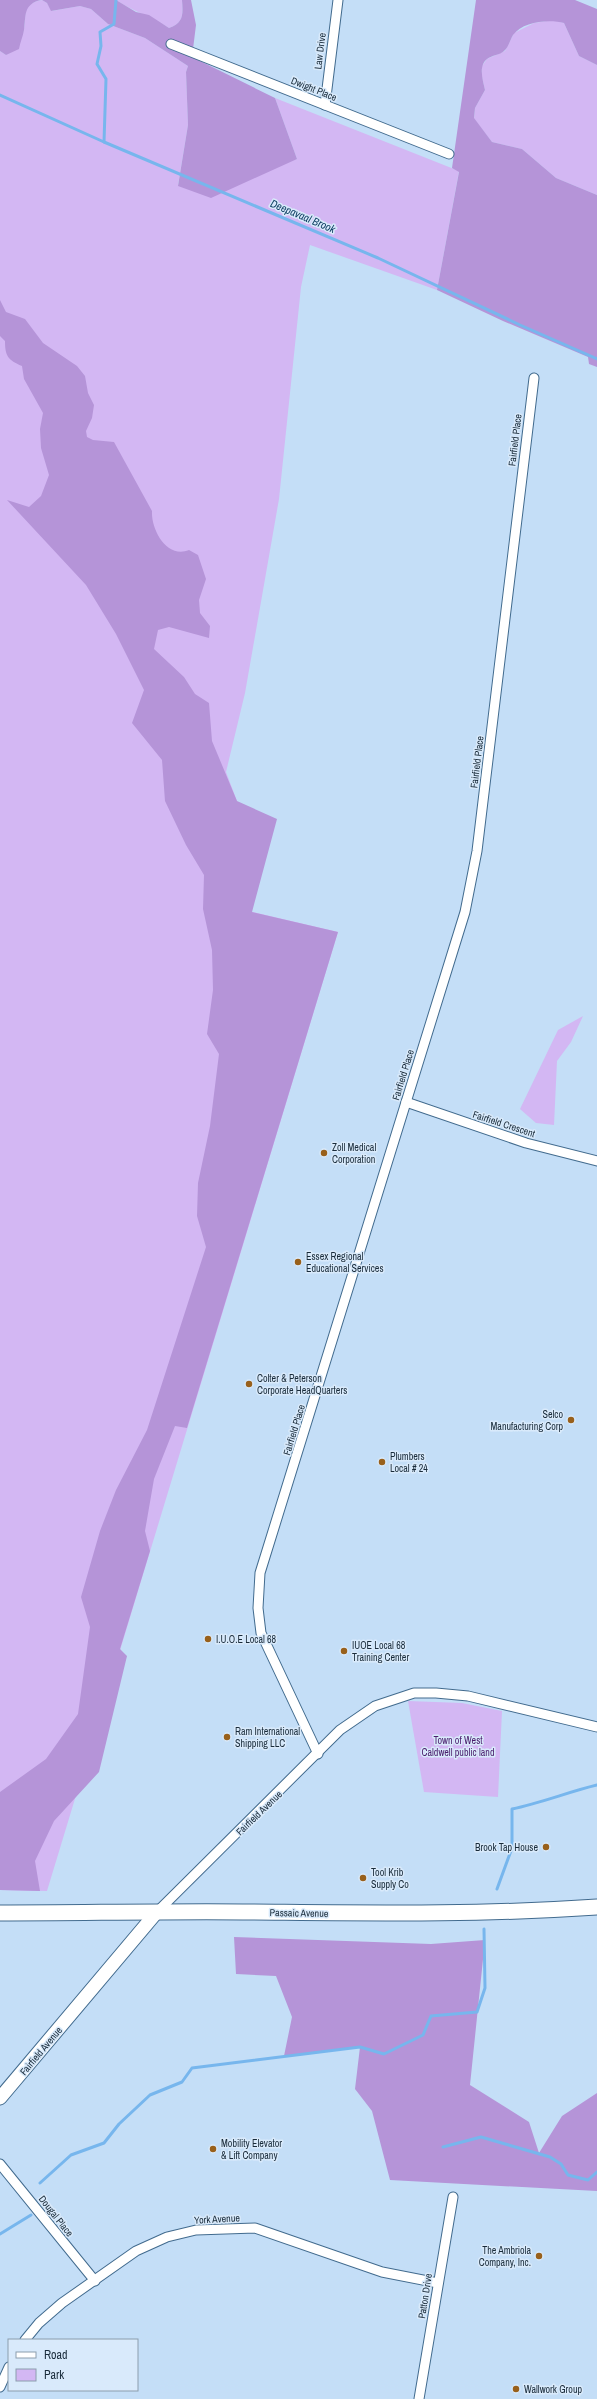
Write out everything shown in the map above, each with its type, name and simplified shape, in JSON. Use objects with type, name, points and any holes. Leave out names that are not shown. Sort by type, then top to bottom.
[{"type":"main road","name":"Passaic Avenue","points":[[0,1913],[536,1912],[597,1907]]},
{"type":"street","name":"Law Drive","points":[[325,105],[338,0]]},
{"type":"street","name":"Dwight Place","points":[[171,44],[450,154]]},
{"type":"street","name":"Fairfield Place","points":[[318,1754],[261,1633],[258,1608],[260,1573],[465,912],[477,851],[534,378]]},
{"type":"street","name":"Fairfield Crescent","points":[[406,1102],[526,1143],[597,1161]]},
{"type":"street","name":"Fairfield Avenue","points":[[0,2098],[156,1913],[318,1754],[340,1730],[363,1712],[375,1706],[414,1693],[468,1696],[597,1727]]},
{"type":"street","name":"Dougal Place","points":[[0,2164],[95,2281]]},
{"type":"street","name":"Patton Drive","points":[[419,2399],[452,2197]]},
{"type":"street","name":"York Avenue","points":[[26,2339],[39,2323],[62,2303],[149,2245],[168,2237],[196,2230],[219,2228],[255,2228],[382,2272],[438,2283]]},
{"type":"street","points":[[0,2387],[8,2369]]},
{"type":"green space","points":[[42,0],[47,3],[52,11],[80,6],[91,9],[108,24],[145,38],[188,66],[186,72],[188,125],[178,185],[297,159],[275,98],[459,171],[437,290],[310,245],[301,287],[279,499],[245,693],[226,772],[237,801],[223,905],[338,932],[47,1891],[0,1890],[0,51],[6,55],[23,32],[26,10],[31,4]]},
{"type":"green space","points":[[116,0],[182,0],[182,17],[178,23],[169,28]]},
{"type":"green space","points":[[553,20],[564,23],[579,56],[597,65],[597,195],[556,178],[522,149],[492,142],[474,119],[475,108],[485,90],[482,77],[482,66],[487,59],[505,51],[514,33],[534,23]]},
{"type":"green space","points":[[583,1016],[571,1042],[557,1061],[554,1125],[536,1123],[520,1109],[558,1030]]},
{"type":"green space","name":"Town of West Caldwell public land","points":[[408,1701],[462,1703],[502,1711],[498,1797],[424,1792]]},
{"type":"shaded area","points":[[0,0],[41,0],[31,4],[26,11],[24,30],[19,49],[6,55],[0,51]]},
{"type":"shaded area","points":[[42,0],[116,0],[136,12],[149,15],[169,28],[178,23],[182,17],[182,0],[191,0],[196,25],[192,57],[275,98],[297,159],[211,198],[178,186],[188,125],[186,72],[188,66],[145,38],[108,24],[91,9],[80,6],[51,11],[47,3]]},
{"type":"shaded area","points":[[476,0],[575,0],[597,9],[597,65],[579,56],[564,23],[544,21],[523,27],[517,30],[513,35],[504,51],[484,62],[482,78],[485,90],[475,108],[474,118],[492,142],[522,149],[556,178],[597,195],[597,367],[589,364],[588,357],[503,321],[437,290],[459,172],[452,168]]},
{"type":"shaded area","points":[[0,300],[6,312],[25,319],[43,343],[77,366],[85,376],[88,393],[94,405],[92,418],[86,431],[87,437],[93,440],[114,442],[152,511],[152,518],[157,534],[167,547],[181,552],[189,550],[198,555],[206,579],[199,600],[200,613],[210,626],[209,638],[169,627],[158,630],[154,649],[184,677],[195,694],[209,703],[212,741],[237,801],[277,819],[252,912],[338,932],[187,1428],[175,1426],[154,1479],[145,1531],[150,1551],[120,1649],[127,1656],[99,1772],[54,1821],[35,1861],[40,1891],[0,1890],[0,1792],[46,1759],[78,1714],[90,1627],[81,1597],[100,1531],[116,1490],[147,1430],[206,1247],[197,1216],[198,1183],[210,1126],[219,1054],[207,1034],[213,990],[212,950],[203,909],[204,875],[186,845],[165,801],[162,760],[132,723],[144,690],[116,634],[86,585],[7,500],[29,507],[41,496],[49,475],[41,448],[40,429],[43,413],[24,379],[22,366],[13,362],[8,357],[5,341],[0,336]]},
{"type":"shaded area","points":[[234,1937],[431,1944],[485,1940],[470,2085],[529,2122],[539,2153],[562,2116],[597,2093],[597,2191],[390,2180],[372,2111],[355,2089],[360,2047],[284,2056],[292,2017],[276,1976],[236,1974]]},
{"type":"waterway","points":[[104,142],[106,79],[97,64],[101,46],[100,32],[114,24],[116,0]]},
{"type":"waterway","name":"Deepavaal Brook","points":[[0,95],[104,142],[378,258],[520,325],[597,359]]},
{"type":"waterway","points":[[497,1889],[512,1848],[512,1809],[597,1785]]},
{"type":"waterway","points":[[40,2183],[71,2155],[104,2143],[119,2124],[150,2095],[182,2082],[192,2068],[360,2047],[384,2054],[423,2035],[431,2016],[477,2012],[485,1988],[484,1929]]},
{"type":"waterway","points":[[443,2147],[481,2137],[550,2157],[561,2164],[568,2175],[588,2180],[597,2172]]},
{"type":"waterway","points":[[0,2234],[31,2215]]},
{"type":"place","name":"Zoll Medical Corporation","points":[[324,1153]]},
{"type":"place","name":"Essex Regional Educational Services","points":[[298,1262]]},
{"type":"place","name":"Colter & Peterson Corporate HeadQuarters","points":[[249,1384]]},
{"type":"place","name":"Selco Manufacturing Corp","points":[[571,1420]]},
{"type":"place","name":"Plumbers Local # 24","points":[[382,1462]]},
{"type":"place","name":"I.U.O.E Local 68","points":[[208,1639]]},
{"type":"place","name":"IUOE Local 68 Training Center","points":[[344,1651]]},
{"type":"place","name":"Ram International Shipping LLC","points":[[227,1737]]},
{"type":"place","name":"Brook Tap House","points":[[546,1847]]},
{"type":"place","name":"Tool Krib Supply Co","points":[[363,1878]]},
{"type":"place","name":"Mobility Elevator & Lift Company","points":[[213,2149]]},
{"type":"place","name":"The Ambriola Company, Inc.","points":[[539,2256]]},
{"type":"place","name":"Wallwork Group","points":[[516,2389]]}]
